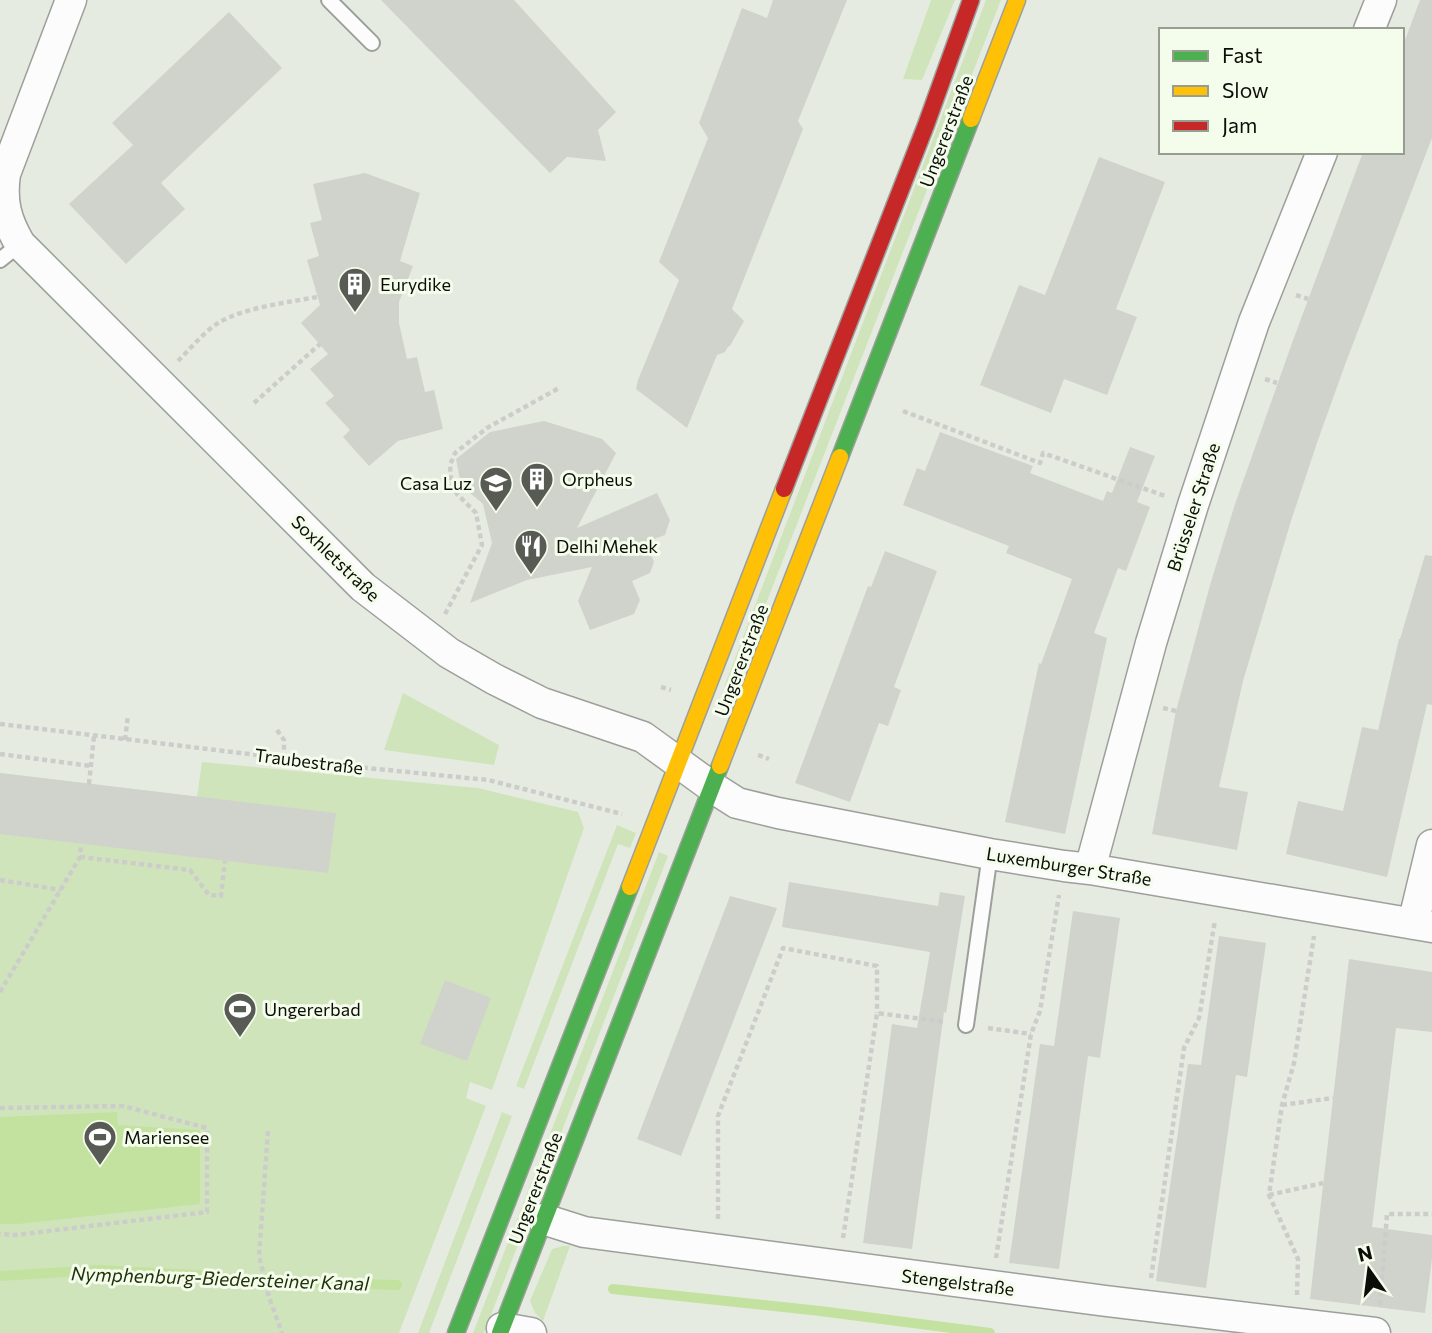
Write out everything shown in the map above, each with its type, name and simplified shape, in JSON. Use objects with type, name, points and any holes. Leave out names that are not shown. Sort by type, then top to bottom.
[{"type":"main road","name":"Ungererstraße","points":[[456,1333],[926,125],[971,0]]},
{"type":"main road","name":"Ungererstraße","points":[[501,1330],[1017,0]]},
{"type":"street","points":[[10,252],[10,227],[2,191],[5,174],[71,0]]},
{"type":"street","points":[[1370,28],[1381,0]]},
{"type":"street","name":"Brüsseler Straße","points":[[1077,868],[1254,322],[1321,154]]},
{"type":"street","name":"Soxhletstraße","points":[[10,252],[158,381],[363,587],[449,653],[542,703],[643,737],[712,787]]},
{"type":"street","name":"Luxemburger Straße","points":[[712,787],[737,803],[778,813],[990,854],[1422,925]]},
{"type":"street","points":[[1422,925],[1432,845]]},
{"type":"street","name":"Stengelstraße","points":[[543,1219],[584,1232],[1148,1307],[1295,1324],[1377,1320]]},
{"type":"street","points":[[501,1330],[531,1333]]},
{"type":"lane","points":[[329,0],[373,43]]},
{"type":"lane","points":[[966,1025],[990,854]]},
{"type":"path","points":[[158,381],[207,331],[220,322],[243,313],[317,296]]},
{"type":"path","points":[[254,403],[320,344]]},
{"type":"path","points":[[457,593],[481,545],[476,513],[457,494],[451,481],[450,465],[456,453],[487,428],[559,388]]},
{"type":"path","points":[[903,411],[1040,463],[1043,453],[1193,505]]},
{"type":"path","points":[[125,740],[128,715]]},
{"type":"path","name":"Traubestraße","points":[[0,724],[488,780],[615,811]]},
{"type":"path","points":[[277,730],[284,740],[284,757]]},
{"type":"path","points":[[89,784],[94,736]]},
{"type":"path","points":[[0,754],[91,766]]},
{"type":"path","points":[[0,992],[80,857],[81,844]]},
{"type":"path","points":[[80,857],[190,870],[209,895],[221,896],[225,861]]},
{"type":"path","points":[[991,1286],[1031,1034],[1040,1011],[1077,868]]},
{"type":"path","points":[[0,880],[61,890]]},
{"type":"path","points":[[1148,1307],[1184,1048],[1199,1018],[1220,892]]},
{"type":"path","points":[[1295,1324],[1298,1259],[1269,1195],[1282,1105],[1294,1063],[1318,908]]},
{"type":"path","points":[[718,1250],[718,1116],[783,948],[877,966],[877,1013],[838,1266]]},
{"type":"path","points":[[877,1013],[1031,1034]]},
{"type":"path","points":[[1282,1105],[1333,1098]]},
{"type":"path","points":[[0,1108],[123,1106],[207,1128],[207,1212],[15,1235],[0,1234]]},
{"type":"path","points":[[268,1132],[259,1256],[269,1297],[282,1333]]},
{"type":"path","points":[[1269,1195],[1323,1183]]},
{"type":"path","points":[[1377,1320],[1387,1214],[1432,1214]]},
{"type":"shaded area","points":[[931,0],[955,0],[922,80],[903,79]]},
{"type":"shaded area","points":[[986,0],[1001,0],[732,691],[724,687]]},
{"type":"shaded area","points":[[403,693],[499,745],[494,765],[384,750]]},
{"type":"shaded area","name":"Ungererbad","points":[[202,762],[478,788],[578,812],[584,828],[492,1090],[470,1082],[466,1098],[486,1106],[399,1333],[0,1333],[0,773],[197,797]]},
{"type":"shaded area","points":[[617,825],[636,833],[630,848],[618,844],[524,1089],[516,1086]]},
{"type":"shaded area","points":[[659,852],[668,856],[484,1333],[473,1333]]},
{"type":"shaded area","name":"Mariensee","points":[[117,1112],[118,1125],[200,1130],[200,1204],[0,1224],[0,1117]]},
{"type":"shaded area","points":[[502,1112],[512,1116],[429,1333],[418,1333]]},
{"type":"shaded area","points":[[570,1246],[543,1321],[535,1313],[530,1301],[552,1249]]},
{"type":"building","points":[[381,0],[514,0],[616,112],[598,130],[606,161],[567,157],[550,173]]},
{"type":"building","points":[[773,0],[847,0],[798,121],[803,129],[732,309],[744,321],[730,346],[717,355],[687,428],[636,389],[679,280],[659,262],[708,138],[699,123],[742,8],[767,18]]},
{"type":"building","points":[[1420,0],[1432,0],[1432,138],[1318,440],[1243,681],[1219,787],[1248,792],[1237,850],[1152,834],[1176,711],[1210,585],[1235,504],[1292,343],[1362,154],[1404,154],[1404,43]]},
{"type":"building","points":[[229,12],[282,68],[161,183],[185,209],[126,264],[69,204],[133,145],[112,123]]},
{"type":"building","points":[[1099,157],[1165,182],[1116,309],[1137,317],[1107,395],[1064,379],[1051,413],[980,385],[1019,285],[1045,295]]},
{"type":"building","name":"Eurydike","points":[[365,173],[420,193],[400,261],[413,266],[399,302],[399,323],[407,359],[417,357],[425,392],[434,390],[443,429],[398,441],[369,466],[343,437],[350,430],[325,403],[334,396],[310,369],[328,354],[301,323],[320,305],[307,260],[319,256],[310,223],[322,220],[313,184]]},
{"type":"building","name":"Orpheus","points":[[544,421],[602,439],[616,453],[577,528],[657,493],[670,520],[665,535],[646,542],[654,562],[650,573],[632,581],[640,600],[634,614],[590,630],[578,601],[592,567],[527,580],[470,603],[492,543],[483,504],[461,485],[456,459],[490,432]]},
{"type":"building","points":[[940,432],[1033,466],[1030,473],[1103,501],[1107,491],[1112,493],[1130,447],[1155,456],[1137,502],[1150,507],[1126,571],[1118,568],[1094,633],[1107,638],[1065,834],[1005,822],[1039,663],[1041,664],[1072,579],[1006,553],[1009,546],[903,505],[917,468],[925,471]]},
{"type":"building","points":[[885,551],[937,571],[894,687],[901,690],[888,726],[879,723],[850,802],[795,783],[868,586],[871,587]]},
{"type":"building","points":[[1425,555],[1432,556],[1432,705],[1427,704],[1387,877],[1286,854],[1298,801],[1343,811],[1362,727],[1378,730],[1399,639]]},
{"type":"building","points":[[0,773],[336,813],[328,873],[0,834]]},
{"type":"building","points":[[789,882],[938,906],[940,892],[965,896],[946,1013],[944,1012],[912,1249],[863,1243],[892,1024],[917,1028],[930,952],[782,927]]},
{"type":"building","points":[[730,896],[777,908],[681,1156],[637,1139]]},
{"type":"building","points":[[1073,911],[1120,918],[1100,1058],[1088,1056],[1059,1269],[1009,1263],[1040,1044],[1054,1046]]},
{"type":"building","points":[[1219,936],[1266,943],[1247,1077],[1236,1075],[1206,1288],[1156,1281],[1188,1064],[1201,1065]]},
{"type":"building","points":[[1349,959],[1432,972],[1432,1032],[1396,1028],[1372,1227],[1432,1235],[1432,1259],[1425,1313],[1310,1299]]},
{"type":"building","points":[[445,980],[491,998],[467,1061],[420,1044]]},
{"type":"waterway","name":"Nymphenburg-Biedersteiner Kanal","points":[[0,1276],[98,1270],[248,1280],[397,1285]]},
{"type":"waterway","name":"Nymphenburg-Biedersteiner Kanal","points":[[613,1289],[820,1311],[990,1333]]},
{"type":"traffic: fast","points":[[840,457],[971,119]]},
{"type":"traffic: fast","points":[[500,1333],[720,766]]},
{"type":"traffic: fast","points":[[456,1333],[630,887]]},
{"type":"traffic: slow","points":[[971,119],[1017,0]]},
{"type":"traffic: slow","points":[[720,766],[840,457]]},
{"type":"traffic: slow","points":[[630,887],[784,489]]},
{"type":"traffic: jam","points":[[784,489],[926,125],[971,0]]},
{"type":"place","name":"Eurydike","points":[[355,314]]},
{"type":"place","name":"Orpheus","points":[[537,509]]},
{"type":"place","name":"Casa Luz","points":[[496,513]]},
{"type":"place","name":"Delhi Mehek","points":[[531,576]]},
{"type":"place","name":"Ungererbad","points":[[240,1039]]},
{"type":"place","name":"Mariensee","points":[[100,1167]]}]
